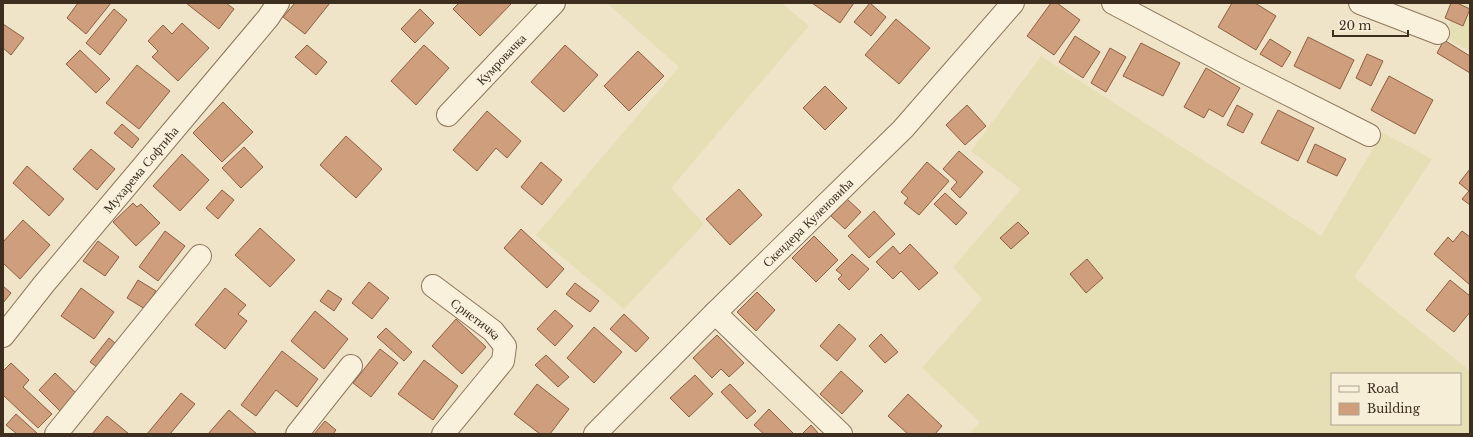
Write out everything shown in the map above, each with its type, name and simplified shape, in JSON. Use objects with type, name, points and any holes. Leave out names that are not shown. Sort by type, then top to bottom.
[{"type":"street","name":"Мухарема Софтића","points":[[3,336],[44,284],[268,18],[278,3]]},
{"type":"street","name":"Кумровачка","points":[[448,115],[554,3]]},
{"type":"street","name":"Скендера Куленовића","points":[[595,434],[715,313],[903,129],[1013,3]]},
{"type":"street","points":[[1113,3],[1236,68],[1369,135]]},
{"type":"street","points":[[1360,3],[1438,33]]},
{"type":"street","points":[[56,434],[200,256]]},
{"type":"street","name":"Срнетичка","points":[[433,286],[493,331],[505,346],[503,361],[443,434]]},
{"type":"street","points":[[715,313],[841,434]]},
{"type":"street","points":[[297,434],[351,366]]},
{"type":"shaded area","points":[[607,3],[782,3],[809,26],[671,188],[704,224],[624,309],[536,235],[679,67]]},
{"type":"shaded area","points":[[1452,3],[1470,3],[1470,51],[1452,42],[1448,33]]},
{"type":"shaded area","points":[[1041,56],[1321,236],[1374,147],[1381,132],[1432,159],[1354,277],[1470,371],[1470,434],[969,434],[980,422],[922,368],[982,299],[953,267],[1021,189],[971,151]]},
{"type":"building","points":[[78,3],[111,3],[86,34],[67,18]]},
{"type":"building","points":[[186,3],[226,3],[234,9],[219,29]]},
{"type":"building","points":[[295,3],[330,3],[305,34],[283,17]]},
{"type":"building","points":[[459,3],[511,4],[480,36],[453,9]]},
{"type":"building","points":[[812,3],[854,3],[840,23]]},
{"type":"building","points":[[870,3],[886,17],[871,36],[854,22]]},
{"type":"building","points":[[1051,3],[1057,3],[1080,20],[1054,55],[1027,36]]},
{"type":"building","points":[[1232,3],[1255,3],[1276,16],[1256,50],[1218,27]]},
{"type":"building","points":[[1451,3],[1457,3],[1470,9],[1463,26],[1445,18]]},
{"type":"building","points":[[114,9],[127,20],[100,55],[86,43]]},
{"type":"building","points":[[420,9],[434,23],[415,43],[401,29]]},
{"type":"building","points":[[896,19],[930,48],[899,84],[865,55]]},
{"type":"building","points":[[182,23],[209,48],[178,81],[152,57],[158,51],[148,41],[163,25],[172,34]]},
{"type":"building","points":[[3,24],[24,38],[11,55],[3,48]]},
{"type":"building","points":[[1075,36],[1100,52],[1083,78],[1059,62]]},
{"type":"building","points":[[1308,37],[1354,60],[1340,89],[1294,66]]},
{"type":"building","points":[[1270,39],[1291,52],[1282,67],[1260,54]]},
{"type":"building","points":[[1444,40],[1470,56],[1470,73],[1437,53]]},
{"type":"building","points":[[1141,43],[1180,63],[1163,96],[1123,76]]},
{"type":"building","points":[[307,45],[327,62],[316,75],[295,57]]},
{"type":"building","points":[[424,45],[449,68],[416,105],[391,81]]},
{"type":"building","points":[[565,45],[598,75],[564,112],[531,82]]},
{"type":"building","points":[[1110,48],[1126,57],[1106,92],[1091,83]]},
{"type":"building","points":[[80,50],[110,79],[96,93],[66,64]]},
{"type":"building","points":[[638,51],[664,76],[629,111],[604,86]]},
{"type":"building","points":[[1367,54],[1383,61],[1371,86],[1356,78]]},
{"type":"building","points":[[137,65],[170,91],[139,129],[106,103]]},
{"type":"building","points":[[1206,68],[1240,88],[1223,117],[1209,109],[1204,118],[1184,107]]},
{"type":"building","points":[[1389,76],[1433,100],[1415,134],[1371,110]]},
{"type":"building","points":[[825,86],[847,108],[825,130],[803,108]]},
{"type":"building","points":[[223,102],[253,132],[222,162],[193,133]]},
{"type":"building","points":[[967,105],[986,126],[965,145],[946,125]]},
{"type":"building","points":[[1237,105],[1253,114],[1243,133],[1227,125]]},
{"type":"building","points":[[1278,110],[1314,128],[1298,161],[1261,143]]},
{"type":"building","points":[[487,111],[521,141],[507,158],[496,148],[477,171],[453,150]]},
{"type":"building","points":[[122,124],[139,139],[132,148],[114,133]]},
{"type":"building","points":[[346,136],[382,169],[356,198],[320,165]]},
{"type":"building","points":[[1315,144],[1346,159],[1337,176],[1307,162]]},
{"type":"building","points":[[244,147],[263,167],[241,188],[222,168]]},
{"type":"building","points":[[91,149],[115,169],[97,190],[73,169]]},
{"type":"building","points":[[959,151],[983,172],[960,198],[951,189],[957,182],[943,169]]},
{"type":"building","points":[[182,154],[209,180],[180,211],[153,186]]},
{"type":"building","points":[[541,162],[562,180],[542,205],[521,187]]},
{"type":"building","points":[[927,162],[949,181],[919,215],[904,203],[908,198],[901,192]]},
{"type":"building","points":[[27,166],[64,199],[49,216],[13,183]]},
{"type":"building","points":[[1470,169],[1470,205],[1462,199],[1469,191],[1459,183]]},
{"type":"building","points":[[739,189],[762,215],[730,245],[706,219]]},
{"type":"building","points":[[222,190],[234,200],[218,219],[206,208]]},
{"type":"building","points":[[945,193],[967,213],[956,225],[934,204]]},
{"type":"building","points":[[847,199],[861,212],[845,229],[831,216]]},
{"type":"building","points":[[133,203],[137,207],[141,204],[160,223],[136,246],[113,222]]},
{"type":"building","points":[[874,211],[895,234],[869,258],[848,236]]},
{"type":"building","points":[[23,220],[50,245],[20,279],[3,263],[3,242]]},
{"type":"building","points":[[1018,222],[1029,233],[1011,249],[1000,238]]},
{"type":"building","points":[[260,228],[295,260],[270,287],[235,255]]},
{"type":"building","points":[[521,229],[564,269],[547,288],[504,248]]},
{"type":"building","points":[[165,231],[185,246],[158,281],[139,267]]},
{"type":"building","points":[[1462,231],[1470,237],[1470,285],[1434,254],[1448,237],[1453,242]]},
{"type":"building","points":[[814,236],[838,260],[816,282],[792,258]]},
{"type":"building","points":[[98,241],[119,257],[105,276],[83,261]]},
{"type":"building","points":[[910,244],[938,273],[919,290],[901,271],[893,279],[876,262],[893,246],[900,254]]},
{"type":"building","points":[[852,254],[869,269],[849,290],[838,279],[842,275],[836,270]]},
{"type":"building","points":[[1087,259],[1103,278],[1086,293],[1070,274]]},
{"type":"building","points":[[138,280],[156,291],[145,309],[127,298]]},
{"type":"building","points":[[1450,280],[1470,296],[1470,312],[1454,332],[1426,310]]},
{"type":"building","points":[[369,282],[389,298],[372,319],[352,303]]},
{"type":"building","points":[[575,283],[599,301],[590,312],[566,294]]},
{"type":"building","points":[[3,286],[11,293],[3,303]]},
{"type":"building","points":[[81,288],[114,312],[94,339],[61,316]]},
{"type":"building","points":[[225,288],[246,305],[238,314],[247,321],[225,349],[195,325]]},
{"type":"building","points":[[328,290],[342,299],[334,311],[320,301]]},
{"type":"building","points":[[757,292],[775,310],[756,331],[737,312]]},
{"type":"building","points":[[555,310],[573,326],[555,346],[537,329]]},
{"type":"building","points":[[315,311],[348,339],[324,369],[291,341]]},
{"type":"building","points":[[624,314],[649,338],[636,352],[610,329]]},
{"type":"building","points":[[456,319],[486,347],[462,374],[432,346]]},
{"type":"building","points":[[839,324],[856,339],[837,361],[820,346]]},
{"type":"building","points":[[594,327],[622,352],[594,383],[567,358]]},
{"type":"building","points":[[386,328],[412,352],[404,361],[377,337]]},
{"type":"building","points":[[881,334],[898,352],[885,363],[869,346]]},
{"type":"building","points":[[717,335],[744,363],[729,377],[721,369],[712,378],[693,358]]},
{"type":"building","points":[[109,338],[120,347],[102,371],[90,362]]},
{"type":"building","points":[[380,349],[398,363],[371,397],[353,383]]},
{"type":"building","points":[[282,351],[318,379],[297,407],[276,390],[256,416],[241,405]]},
{"type":"building","points":[[546,355],[569,377],[558,387],[535,365]]},
{"type":"building","points":[[424,360],[458,386],[433,420],[398,394]]},
{"type":"building","points":[[11,363],[29,380],[23,387],[52,414],[38,428],[3,395],[3,371]]},
{"type":"building","points":[[841,371],[863,391],[842,414],[820,394]]},
{"type":"building","points":[[55,373],[77,394],[60,411],[39,390]]},
{"type":"building","points":[[695,375],[713,394],[689,417],[670,398]]},
{"type":"building","points":[[537,384],[569,409],[550,434],[540,434],[514,414]]},
{"type":"building","points":[[730,384],[756,411],[747,419],[721,392]]},
{"type":"building","points":[[181,393],[195,404],[170,434],[147,434]]},
{"type":"building","points":[[908,394],[942,426],[935,434],[908,434],[888,416]]},
{"type":"building","points":[[769,409],[794,434],[764,434],[754,425]]},
{"type":"building","points":[[229,410],[257,434],[208,434]]},
{"type":"building","points":[[16,414],[38,434],[17,434],[6,425]]},
{"type":"building","points":[[107,416],[129,434],[92,434]]},
{"type":"building","points":[[325,421],[336,430],[333,434],[314,434]]},
{"type":"building","points":[[811,425],[819,434],[802,434]]}]
